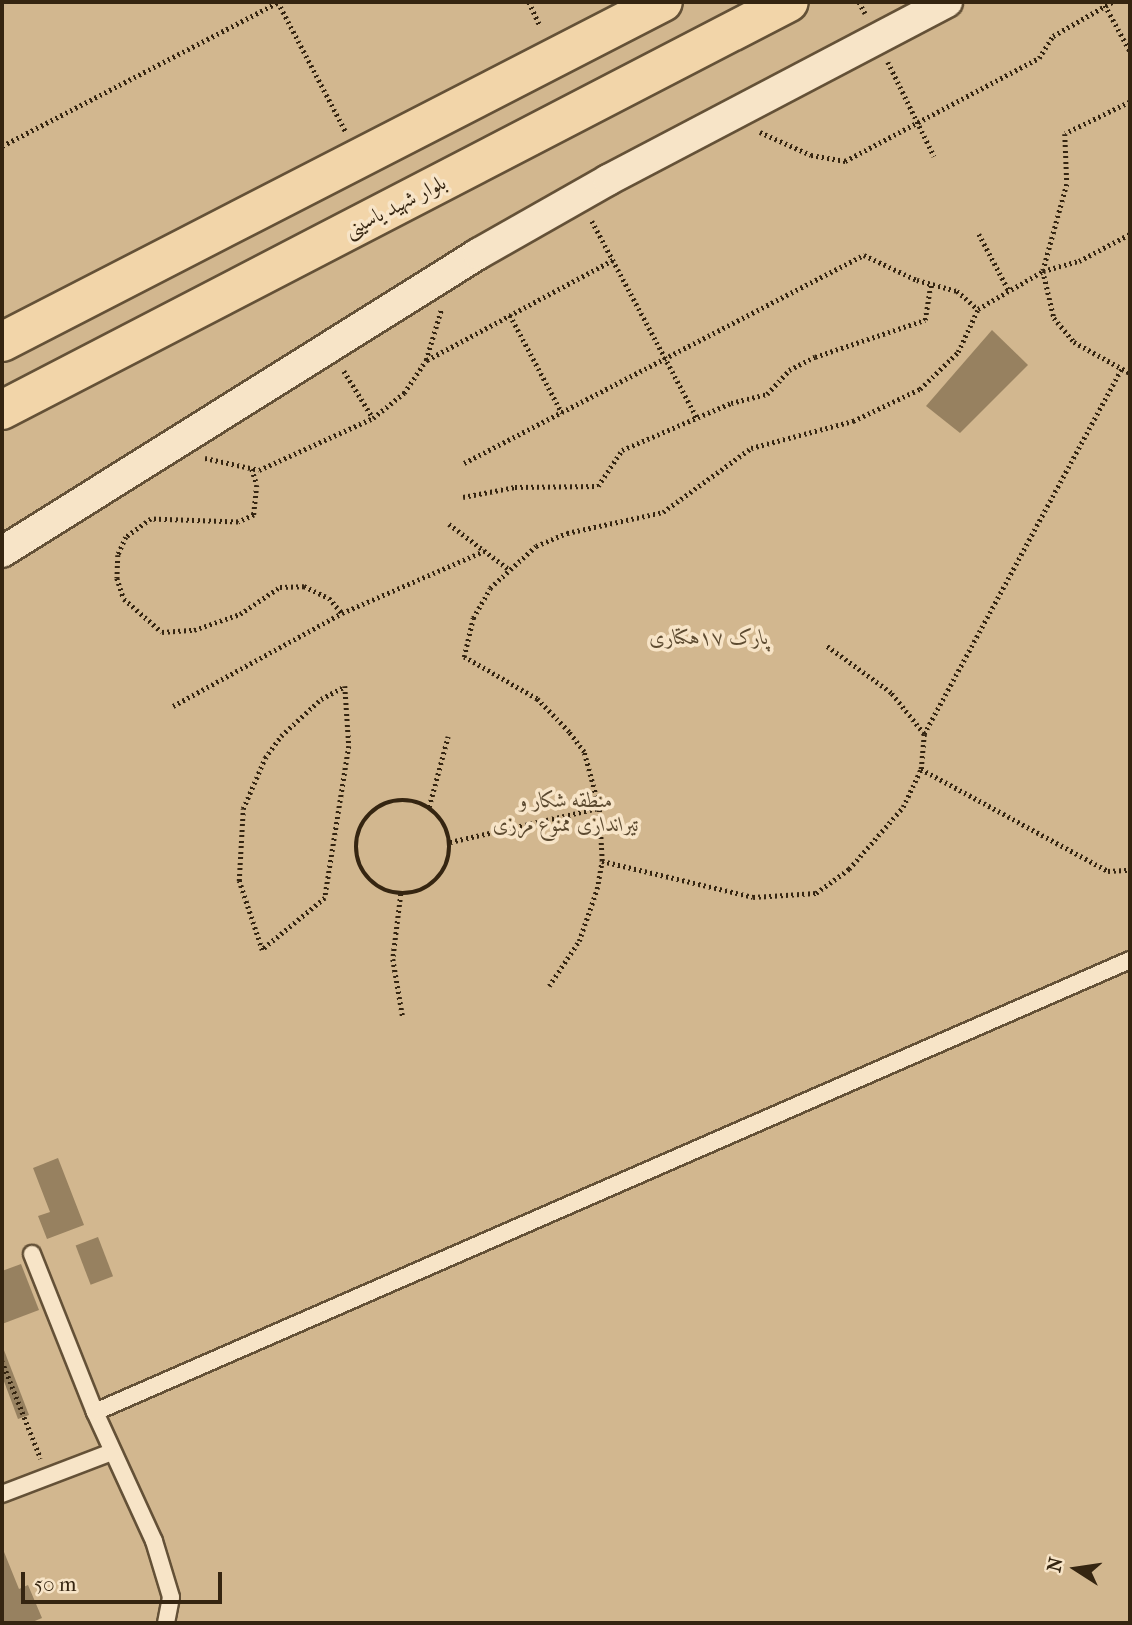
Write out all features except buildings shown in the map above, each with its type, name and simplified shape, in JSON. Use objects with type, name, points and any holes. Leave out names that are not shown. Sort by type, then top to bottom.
[{"type":"main road","points":[[2,342],[663,2]]},
{"type":"main road","name":"بلوار شهید یاسینی","points":[[2,410],[789,2]]},
{"type":"street","points":[[2,552],[460,266],[579,197],[947,2]]},
{"type":"lane","points":[[95,1412],[1130,960]]},
{"type":"lane","points":[[32,1254],[111,1452],[155,1541],[171,1597],[166,1623]]},
{"type":"lane","points":[[2,1494],[111,1452]]},
{"type":"path","points":[[2,146],[279,2],[358,159]]},
{"type":"path","points":[[529,2],[540,26]]},
{"type":"path","points":[[859,2],[934,156]]},
{"type":"path","points":[[727,117],[811,155],[845,162],[1039,58],[1053,36],[1112,2]]},
{"type":"path","points":[[1105,5],[1130,51]]},
{"type":"path","points":[[1130,102],[1065,134],[1067,184],[1043,271],[1054,318],[1067,334],[1130,373]]},
{"type":"path","points":[[579,197],[697,418]]},
{"type":"path","points":[[979,234],[1009,291]]},
{"type":"path","points":[[549,986],[579,941],[602,860],[599,808],[584,752],[569,732],[537,699],[464,657],[473,618],[490,588],[536,546],[567,533],[663,512],[751,448],[853,421],[920,389],[958,352],[978,309],[1043,271],[1079,261],[1130,234]]},
{"type":"path","points":[[464,463],[667,360],[864,254],[931,284],[957,290],[978,309]]},
{"type":"path","points":[[426,360],[613,260]]},
{"type":"path","points":[[181,442],[214,463],[259,470],[373,418],[404,393],[426,360],[460,266]]},
{"type":"path","points":[[463,497],[515,487],[598,486],[622,450],[642,446],[671,426],[767,394],[789,370],[816,357],[925,320],[931,284]]},
{"type":"path","points":[[510,315],[562,414]]},
{"type":"path","points":[[330,348],[373,418]]},
{"type":"path","points":[[602,860],[753,897],[816,893],[849,869],[903,807],[921,769],[924,734],[1122,368]]},
{"type":"path","points":[[252,469],[257,485],[254,515],[238,522],[151,519],[126,537],[118,555],[117,578],[124,599],[162,632],[194,630],[240,614],[280,587],[304,586],[329,598],[342,613]]},
{"type":"path","points":[[449,524],[510,570]]},
{"type":"path","points":[[173,706],[342,613],[484,551]]},
{"type":"path","points":[[825,645],[891,693],[924,734]]},
{"type":"path","points":[[345,686],[349,746],[325,898],[262,950],[239,881],[243,808],[265,758],[281,736],[321,699],[345,686]]},
{"type":"path","points":[[429,807],[448,736]]},
{"type":"path","points":[[921,769],[1108,871],[1130,870]]},
{"type":"path","points":[[401,799],[429,807],[444,822],[450,842],[449,856],[437,880],[414,893],[387,891],[364,874],[358,861],[358,832],[375,809],[387,802],[401,799]]},
{"type":"path","points":[[450,842],[599,808]]},
{"type":"path","points":[[401,894],[393,959],[402,1018]]},
{"type":"path","points":[[2,1361],[48,1476]]},
{"type":"green space","name":"منطقه شکار و تیراندازی ممنوع مرزی","points":[[2,2],[1130,2],[1130,1623],[2,1623]]},
{"type":"park label","name":"پارک ۱۷هکتاری","points":[[709,637]]}]
